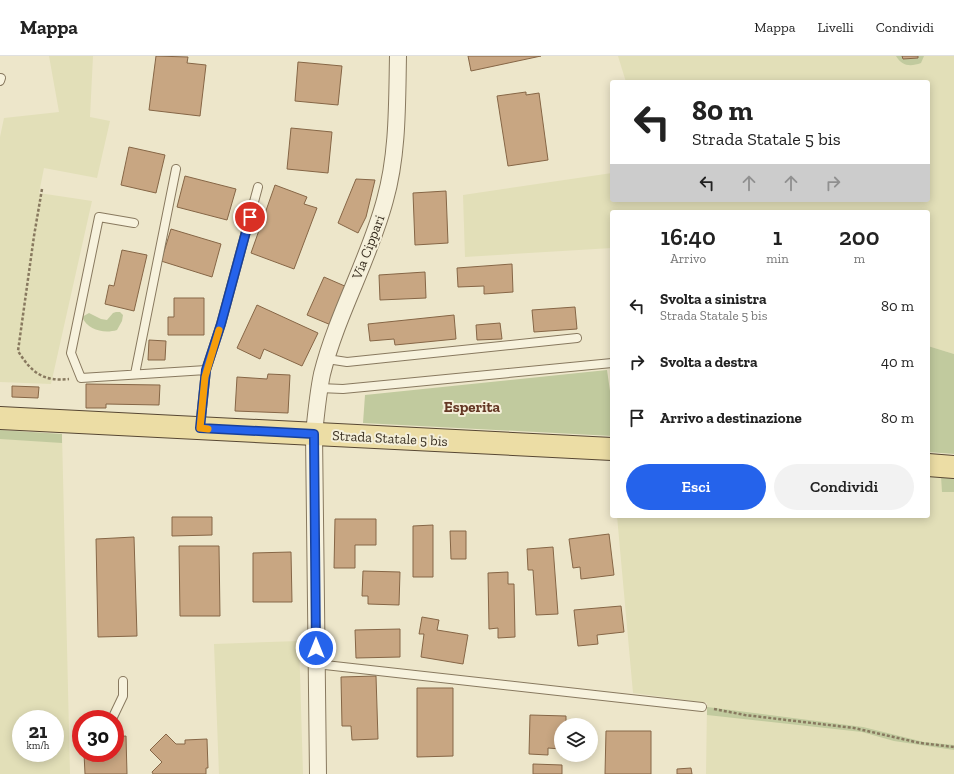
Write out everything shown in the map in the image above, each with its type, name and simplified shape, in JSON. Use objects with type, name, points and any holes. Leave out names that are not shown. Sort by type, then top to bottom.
[{"type":"main road","name":"Strada Statale 5 bis","points":[[0,418],[610,449]]},
{"type":"main road","points":[[930,466],[954,467]]},
{"type":"street","name":"Via Cippari","points":[[318,774],[314,434],[320,388],[326,359],[377,227],[386,199],[396,137],[398,56]]},
{"type":"lane","points":[[135,374],[176,169]]},
{"type":"lane","points":[[200,428],[206,370],[221,324],[258,187]]},
{"type":"lane","points":[[134,223],[99,217],[71,353],[81,378],[206,370]]},
{"type":"lane","points":[[326,359],[346,362],[576,338]]},
{"type":"lane","points":[[320,388],[343,389],[610,364]]},
{"type":"lane","points":[[316,664],[702,707]]},
{"type":"lane","points":[[116,710],[123,696],[124,681]]},
{"type":"path","points":[[42,189],[18,351],[26,363],[39,375],[56,380],[81,378]]},
{"type":"path","points":[[702,707],[745,715],[854,728],[920,743],[954,747]]},
{"type":"shaded area","points":[[49,56],[93,56],[90,117],[110,121],[97,178],[44,168],[39,193],[92,201],[51,384],[0,382],[0,137],[4,118],[59,112]]},
{"type":"shaded area","points":[[618,56],[954,56],[954,354],[930,347],[930,210],[610,210],[610,248],[465,257],[463,195],[610,173],[610,202],[930,202],[930,80],[625,80]]},
{"type":"shaded area","points":[[0,430],[62,434],[70,774],[0,774]]},
{"type":"shaded area","points":[[930,476],[954,477],[954,774],[706,774],[707,703],[633,693],[617,518],[930,518]]},
{"type":"shaded area","points":[[299,641],[303,774],[219,774],[214,644]]},
{"type":"green space","points":[[896,56],[924,56],[921,63],[907,65],[901,62]]},
{"type":"green space","points":[[120,312],[123,315],[122,321],[117,330],[112,331],[102,331],[92,328],[82,317],[89,313],[101,319],[107,320],[113,313]]},
{"type":"green space","points":[[930,347],[954,354],[954,454],[930,452]]},
{"type":"green space","points":[[607,370],[610,391],[610,436],[363,423],[365,395]]},
{"type":"green space","points":[[0,430],[62,434],[62,443],[0,439]]},
{"type":"green space","points":[[941,476],[954,477],[954,492],[942,492]]},
{"type":"green space","points":[[707,707],[863,727],[924,742],[954,745],[954,750],[894,741],[862,732],[707,715]]},
{"type":"building","points":[[156,56],[188,57],[187,63],[206,65],[200,116],[149,110]]},
{"type":"building","points":[[468,56],[541,56],[471,71]]},
{"type":"building","points":[[902,56],[918,56],[918,58],[903,59]]},
{"type":"building","points":[[298,62],[342,66],[338,105],[295,101]]},
{"type":"building","points":[[526,92],[526,95],[539,93],[548,160],[508,166],[497,96]]},
{"type":"building","points":[[291,128],[332,132],[328,173],[287,169]]},
{"type":"building","points":[[129,147],[165,155],[156,193],[121,185]]},
{"type":"building","points":[[185,176],[236,189],[227,220],[177,207]]},
{"type":"building","points":[[356,179],[375,180],[366,217],[358,233],[338,223]]},
{"type":"building","points":[[275,185],[307,197],[304,204],[317,208],[294,269],[251,253]]},
{"type":"building","points":[[446,191],[448,243],[415,245],[413,193]]},
{"type":"building","points":[[171,229],[221,244],[212,277],[161,261]]},
{"type":"building","points":[[122,250],[147,255],[134,311],[105,304],[109,285],[114,286]]},
{"type":"building","points":[[512,264],[513,292],[484,294],[484,286],[458,287],[457,268]]},
{"type":"building","points":[[425,272],[426,298],[380,300],[379,275]]},
{"type":"building","points":[[324,277],[347,287],[331,325],[307,315]]},
{"type":"building","points":[[174,298],[204,298],[204,335],[168,335],[168,317],[174,317]]},
{"type":"building","points":[[257,305],[318,333],[302,366],[264,349],[260,359],[237,348]]},
{"type":"building","points":[[575,307],[577,329],[534,332],[532,310]]},
{"type":"building","points":[[454,315],[456,339],[395,345],[394,339],[370,341],[368,324]]},
{"type":"building","points":[[500,323],[502,339],[477,340],[476,325]]},
{"type":"building","points":[[149,340],[166,341],[165,360],[148,360]]},
{"type":"building","points":[[268,374],[290,375],[288,413],[235,411],[237,377],[267,379]]},
{"type":"building","points":[[86,384],[160,385],[159,405],[106,404],[106,408],[86,408]]},
{"type":"building","points":[[12,386],[39,387],[38,398],[12,397]]},
{"type":"building","points":[[172,517],[212,517],[212,535],[172,536]]},
{"type":"building","points":[[335,519],[376,519],[376,545],[355,545],[355,568],[334,568]]},
{"type":"building","points":[[433,525],[433,577],[413,577],[413,526]]},
{"type":"building","points":[[450,531],[466,531],[466,559],[451,559]]},
{"type":"building","points":[[609,534],[614,575],[581,579],[580,567],[573,568],[569,539]]},
{"type":"building","points":[[134,537],[137,636],[98,637],[96,539]]},
{"type":"building","points":[[179,546],[219,546],[220,616],[180,616]]},
{"type":"building","points":[[553,547],[558,614],[536,615],[533,570],[528,570],[527,549]]},
{"type":"building","points":[[291,552],[292,602],[253,602],[253,553]]},
{"type":"building","points":[[363,571],[400,572],[399,605],[368,604],[368,596],[362,596]]},
{"type":"building","points":[[508,572],[508,584],[514,584],[515,637],[498,638],[498,628],[489,629],[488,573]]},
{"type":"building","points":[[621,606],[624,632],[597,635],[598,644],[578,646],[574,610]]},
{"type":"building","points":[[422,617],[439,620],[437,630],[468,635],[463,664],[421,657],[424,634],[419,634]]},
{"type":"building","points":[[400,629],[400,657],[356,658],[355,630]]},
{"type":"building","points":[[376,676],[378,739],[352,740],[351,726],[342,726],[341,677]]},
{"type":"building","points":[[417,688],[453,688],[453,756],[417,757]]},
{"type":"building","points":[[530,715],[566,716],[566,718],[554,718],[554,748],[548,748],[548,755],[529,754]]},
{"type":"building","points":[[606,731],[651,731],[651,774],[605,774]]},
{"type":"building","points":[[166,734],[176,744],[185,744],[185,740],[207,739],[208,768],[206,768],[206,774],[153,774],[152,772],[162,762],[150,750]]},
{"type":"building","points":[[124,736],[126,736],[127,774],[85,774],[84,762],[124,762]]},
{"type":"building","points":[[533,764],[562,765],[562,774],[533,774]]},
{"type":"building","points":[[691,768],[692,774],[677,774],[677,769]]},
{"type":"slow traffic","points":[[208,429],[200,428],[204,385],[208,362],[219,330]]},
{"type":"district","name":"Esperita","points":[[472,407]]},
{"type":"route","points":[[250,217],[221,324],[206,370],[200,428],[314,434],[316,648]]}]
